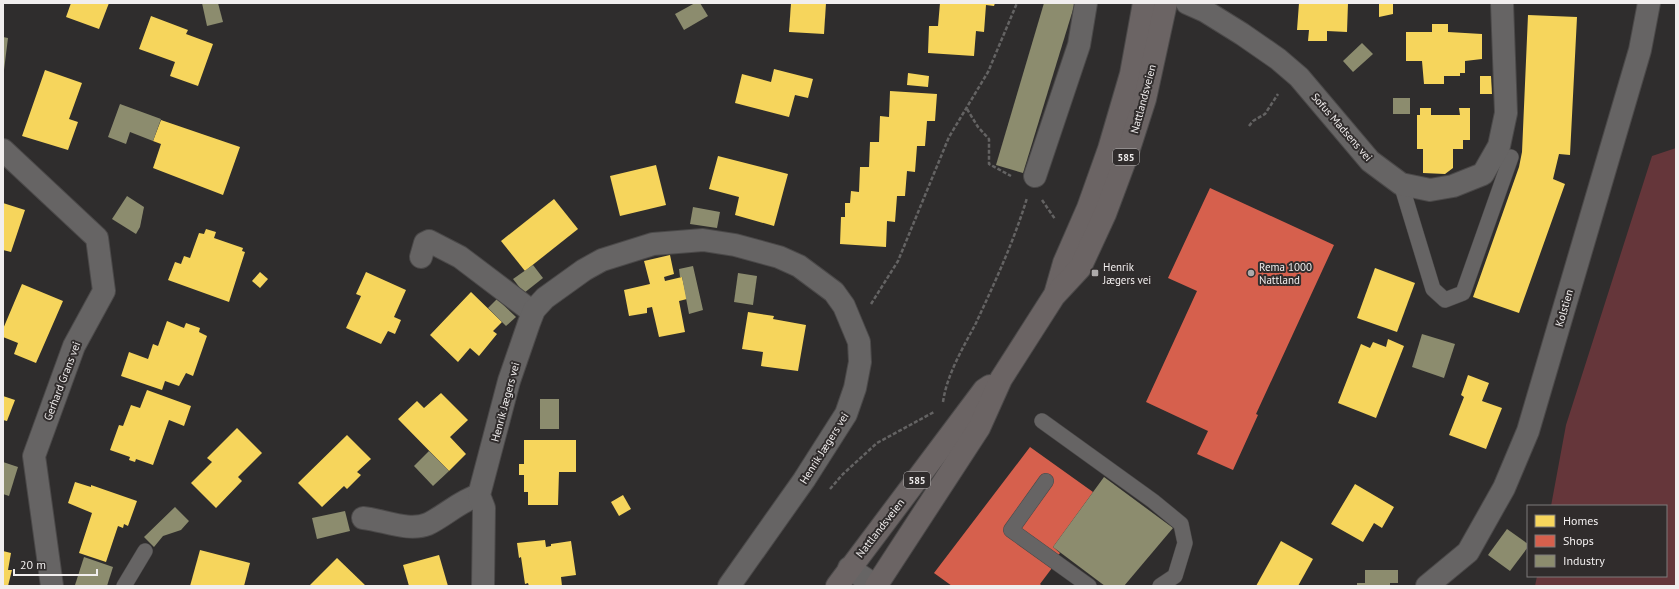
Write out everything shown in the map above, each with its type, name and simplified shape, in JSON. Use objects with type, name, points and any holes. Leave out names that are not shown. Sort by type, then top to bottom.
[{"type":"main road","name":"Nattlandsveien","points":[[1054,296],[1064,263],[1088,208],[1109,149],[1131,74],[1144,3]]},
{"type":"main road","name":"Nattlandsveien","points":[[876,586],[979,428],[1001,379],[1054,296],[1080,268],[1105,214],[1127,155],[1145,99],[1166,3]]},
{"type":"main road","name":"Nattlandsveien","points":[[837,586],[984,390],[1001,379]]},
{"type":"street","points":[[1035,176],[1079,45],[1086,3]]},
{"type":"street","name":"Sofus Madsens vei","points":[[1187,3],[1205,11],[1278,59],[1299,77],[1370,162],[1401,184],[1430,190],[1453,186],[1483,174],[1498,146],[1506,113],[1502,3]]},
{"type":"street","name":"Kolstien","points":[[1427,586],[1468,552],[1504,488],[1528,431],[1640,50],[1649,3]]},
{"type":"street","name":"Gerhard Grans vei","points":[[3,150],[97,238],[104,291],[74,346],[34,456],[52,586]]},
{"type":"street","name":"Henrik Jægers vei","points":[[483,586],[484,508],[479,494],[508,381],[534,310],[545,298],[584,270],[602,260],[653,244],[703,240],[735,245],[779,257],[799,266],[834,292],[844,306],[859,342],[860,362],[855,388],[846,414],[804,480],[730,586]]},
{"type":"street","points":[[421,257],[425,244],[429,241],[460,257],[530,310],[534,310]]},
{"type":"street","points":[[363,518],[378,519],[397,525],[410,526],[427,524],[467,499],[479,494]]},
{"type":"street","points":[[849,568],[876,586]]},
{"type":"lane","points":[[1401,184],[1433,289],[1445,300],[1463,293],[1511,157]]},
{"type":"lane","points":[[1042,421],[1153,501],[1181,524],[1185,543],[1175,576],[1160,586]]},
{"type":"lane","points":[[1046,481],[1011,530],[1089,586]]},
{"type":"lane","points":[[124,586],[145,551]]},
{"type":"path","points":[[854,330],[898,261],[949,137],[988,72],[1017,3]]},
{"type":"path","points":[[967,109],[978,127],[989,139],[990,164],[1013,177],[1035,176]]},
{"type":"path","points":[[1249,126],[1253,121],[1266,114]]},
{"type":"path","points":[[1035,176],[1044,204],[1058,223]]},
{"type":"path","points":[[942,408],[944,394],[958,358],[976,323],[1017,231],[1035,176]]},
{"type":"path","points":[[828,492],[843,474],[877,443],[936,411]]},
{"type":"shaded area","points":[[1676,148],[1676,586],[1535,586],[1537,577],[1667,577],[1667,505],[1551,505],[1566,425],[1652,156]]},
{"type":"building: Homes","points":[[71,3],[109,3],[99,29],[66,17]]},
{"type":"building: Homes","points":[[791,3],[826,3],[824,34],[789,32]]},
{"type":"building: Homes","points":[[940,3],[995,3],[994,6],[986,5],[984,32],[976,31],[974,56],[928,53],[929,26],[938,26]]},
{"type":"building: Homes","points":[[1299,3],[1348,3],[1347,32],[1327,31],[1327,41],[1308,41],[1309,30],[1297,30]]},
{"type":"building: Homes","points":[[1379,3],[1393,3],[1393,14],[1379,17]]},
{"type":"building: Homes","points":[[1528,15],[1577,17],[1570,155],[1559,154],[1553,179],[1565,184],[1519,313],[1473,297],[1519,167],[1522,152]]},
{"type":"building: Homes","points":[[151,16],[188,30],[186,34],[213,44],[198,86],[170,76],[175,62],[139,49]]},
{"type":"building: Homes","points":[[1432,24],[1448,24],[1448,32],[1482,34],[1482,59],[1465,61],[1465,73],[1460,73],[1460,76],[1444,76],[1444,84],[1424,84],[1422,61],[1406,61],[1406,32],[1432,32]]},
{"type":"building: Homes","points":[[774,69],[813,79],[808,98],[795,95],[789,117],[735,103],[742,74],[771,82]]},
{"type":"building: Homes","points":[[45,70],[82,83],[69,119],[78,122],[68,150],[22,136]]},
{"type":"building: Homes","points":[[908,73],[929,76],[928,87],[907,85]]},
{"type":"building: Homes","points":[[1480,76],[1491,76],[1492,94],[1480,94]]},
{"type":"building: Homes","points":[[890,91],[937,94],[935,121],[927,121],[925,146],[917,146],[915,172],[907,171],[905,196],[897,196],[895,222],[887,221],[886,247],[840,244],[841,217],[845,217],[845,203],[850,203],[851,191],[859,192],[860,167],[869,167],[870,142],[879,142],[880,116],[889,117]]},
{"type":"building: Homes","points":[[1420,108],[1431,108],[1431,115],[1460,115],[1459,108],[1470,108],[1470,140],[1463,140],[1463,149],[1453,149],[1453,168],[1445,174],[1423,173],[1423,149],[1417,149],[1417,115],[1420,115]]},
{"type":"building: Homes","points":[[161,120],[240,147],[223,195],[153,168],[161,144],[153,141]]},
{"type":"building: Homes","points":[[718,156],[788,174],[774,226],[735,215],[739,197],[709,189]]},
{"type":"building: Homes","points":[[656,165],[666,205],[620,216],[610,176]]},
{"type":"building: Homes","points":[[554,199],[578,229],[525,271],[501,241]]},
{"type":"building: Homes","points":[[3,203],[25,210],[11,252],[3,250]]},
{"type":"building: Homes","points":[[206,229],[216,232],[214,238],[243,248],[242,251],[245,252],[229,302],[168,280],[175,262],[181,264],[184,256],[190,258],[199,233],[204,234]]},
{"type":"building: Homes","points":[[670,255],[674,274],[664,277],[665,281],[682,277],[687,299],[679,301],[685,332],[659,337],[652,307],[647,308],[647,313],[629,316],[624,290],[650,284],[644,261]]},
{"type":"building: Homes","points":[[1375,268],[1415,283],[1397,332],[1357,318]]},
{"type":"building: Homes","points":[[260,272],[268,279],[260,288],[252,281]]},
{"type":"building: Homes","points":[[366,272],[406,290],[394,317],[401,320],[395,334],[388,331],[381,344],[346,328],[361,296],[356,294]]},
{"type":"building: Homes","points":[[22,284],[63,301],[36,363],[14,354],[18,343],[3,337],[3,329]]},
{"type":"building: Homes","points":[[471,292],[502,322],[493,331],[497,334],[479,356],[470,348],[458,362],[430,335]]},
{"type":"building: Homes","points":[[748,312],[774,316],[773,319],[806,325],[798,371],[761,366],[763,352],[742,349]]},
{"type":"building: Homes","points":[[167,321],[184,328],[186,323],[200,328],[199,332],[207,336],[193,376],[186,373],[179,386],[165,381],[162,390],[121,376],[129,352],[148,359],[153,344],[158,346]]},
{"type":"building: Homes","points":[[1388,339],[1404,346],[1376,418],[1338,403],[1361,344],[1370,348],[1373,342],[1386,347]]},
{"type":"building: Homes","points":[[1468,375],[1489,383],[1482,401],[1502,408],[1486,449],[1449,435],[1464,397],[1461,395]]},
{"type":"building: Homes","points":[[147,390],[191,406],[184,426],[169,420],[153,465],[136,459],[135,462],[129,460],[130,457],[110,450],[119,425],[123,426],[131,405],[140,408]]},
{"type":"building: Homes","points":[[441,393],[468,420],[450,437],[466,454],[449,471],[398,419],[417,401],[424,408]]},
{"type":"building: Homes","points":[[3,396],[15,400],[7,421],[3,420]]},
{"type":"building: Homes","points":[[237,428],[262,453],[238,477],[242,481],[216,508],[191,483],[212,462],[207,458]]},
{"type":"building: Homes","points":[[347,435],[371,459],[357,472],[361,475],[347,489],[344,486],[322,507],[298,483]]},
{"type":"building: Homes","points":[[524,440],[576,440],[576,472],[559,472],[558,505],[528,505],[528,492],[524,492],[524,475],[519,475],[519,464],[524,464]]},
{"type":"building: Homes","points":[[75,482],[91,487],[91,485],[137,501],[128,526],[124,524],[123,528],[118,526],[106,562],[79,553],[92,513],[68,503]]},
{"type":"building: Homes","points":[[1355,484],[1394,507],[1382,528],[1374,523],[1363,542],[1331,524]]},
{"type":"building: Homes","points":[[623,495],[631,509],[619,516],[611,502]]},
{"type":"building: Homes","points":[[545,540],[546,547],[551,546],[551,544],[571,541],[576,575],[561,577],[562,586],[529,586],[528,583],[525,584],[521,557],[519,558],[517,543]]},
{"type":"building: Homes","points":[[1281,541],[1313,559],[1298,586],[1256,586]]},
{"type":"building: Homes","points":[[200,550],[250,563],[244,586],[190,586]]},
{"type":"building: Homes","points":[[3,551],[11,553],[8,570],[12,570],[8,586],[3,586]]},
{"type":"building: Homes","points":[[439,555],[448,586],[409,586],[403,565]]},
{"type":"building: Homes","points":[[337,558],[366,586],[309,586]]},
{"type":"building: Shops","points":[[1210,188],[1334,245],[1256,414],[1258,415],[1233,470],[1197,454],[1208,431],[1146,402],[1197,291],[1168,278]]},
{"type":"building: Shops","points":[[1030,447],[1093,492],[1053,547],[1060,553],[1050,566],[1052,568],[1040,584],[1042,586],[952,586],[934,573]]},
{"type":"building: Industry","points":[[202,3],[218,3],[223,22],[207,26]]},
{"type":"building: Industry","points":[[695,3],[700,3],[708,16],[684,30],[675,14]]},
{"type":"building: Industry","points":[[1044,3],[1075,3],[1023,173],[996,165]]},
{"type":"building: Industry","points":[[3,37],[8,38],[4,70],[3,70]]},
{"type":"building: Industry","points":[[1362,43],[1373,54],[1353,72],[1343,61]]},
{"type":"building: Industry","points":[[1393,98],[1410,98],[1410,114],[1393,114]]},
{"type":"building: Industry","points":[[120,104],[161,119],[153,141],[130,132],[126,144],[108,137]]},
{"type":"building: Industry","points":[[127,196],[144,207],[140,227],[136,234],[112,219]]},
{"type":"building: Industry","points":[[693,207],[720,212],[717,228],[690,224]]},
{"type":"building: Industry","points":[[533,265],[543,278],[524,293],[513,279]]},
{"type":"building: Industry","points":[[693,266],[703,310],[689,314],[679,269]]},
{"type":"building: Industry","points":[[738,273],[757,276],[753,305],[734,302]]},
{"type":"building: Industry","points":[[497,299],[516,317],[506,326],[488,308]]},
{"type":"building: Industry","points":[[1422,334],[1455,344],[1444,378],[1412,367]]},
{"type":"building: Industry","points":[[540,399],[559,399],[559,429],[540,429]]},
{"type":"building: Industry","points":[[429,451],[449,471],[433,486],[414,466]]},
{"type":"building: Industry","points":[[3,462],[18,467],[9,496],[3,494]]},
{"type":"building: Industry","points":[[1104,477],[1173,528],[1124,586],[1105,586],[1053,547]]},
{"type":"building: Industry","points":[[175,507],[189,521],[181,530],[163,536],[154,547],[144,537]]},
{"type":"building: Industry","points":[[345,511],[350,531],[317,539],[312,518]]},
{"type":"building: Industry","points":[[1507,529],[1527,543],[1527,548],[1510,571],[1488,555]]},
{"type":"building: Industry","points":[[84,557],[113,567],[107,586],[75,585]]},
{"type":"building: Industry","points":[[1365,570],[1398,570],[1398,583],[1390,583],[1390,586],[1357,586],[1357,583],[1365,583]]},
{"type":"place","name":"Henrik Jægers vei","points":[[1095,273]]},
{"type":"place","name":"Rema 1000 Nattland","points":[[1251,273]]}]
